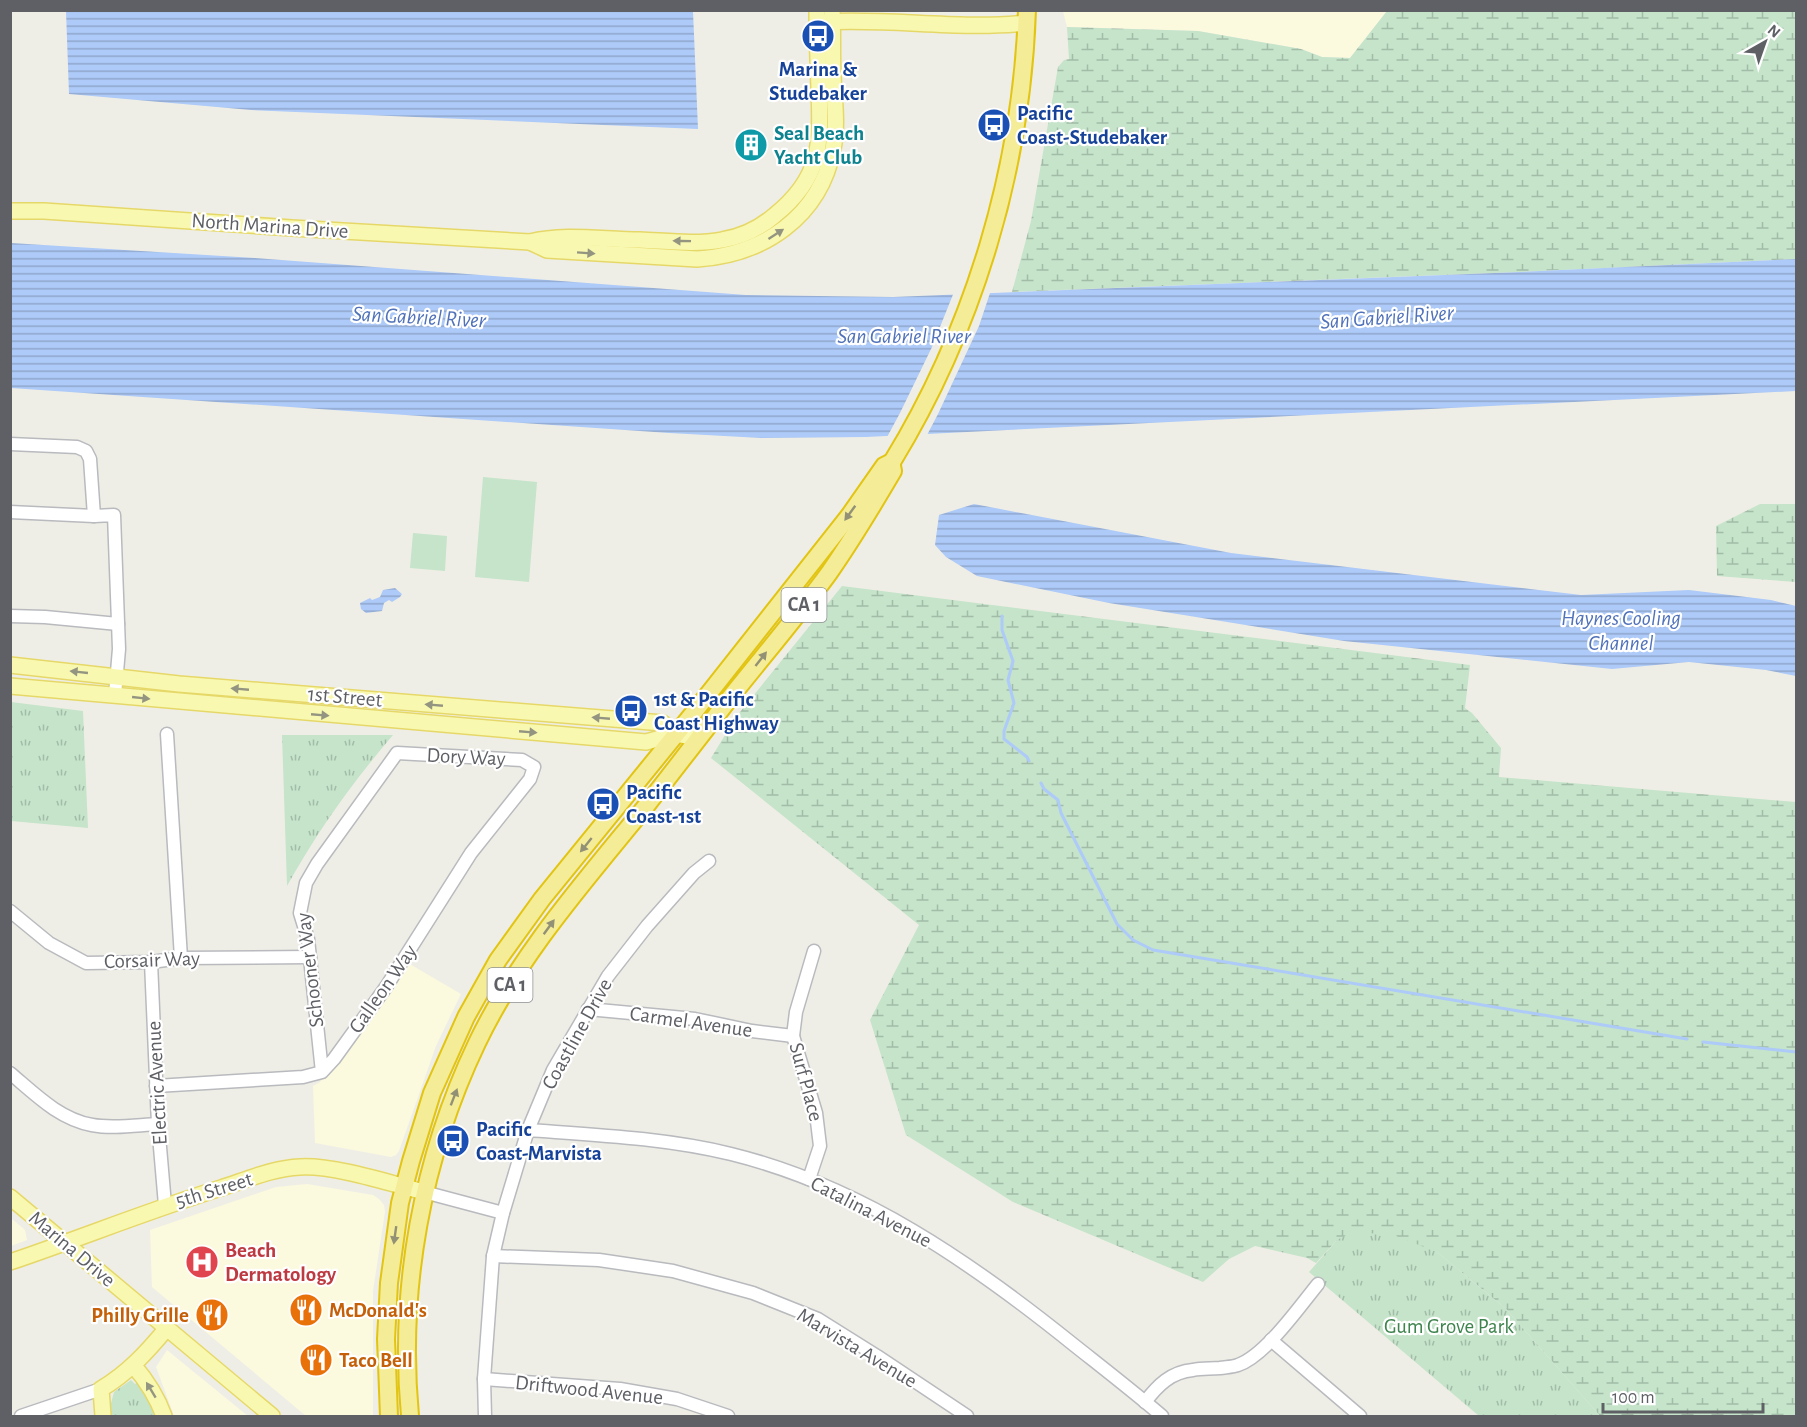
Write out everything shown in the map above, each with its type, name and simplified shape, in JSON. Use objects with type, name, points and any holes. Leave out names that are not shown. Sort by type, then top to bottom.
[{"type":"highway","name":"CA 1","points":[[389,1416],[386,1364],[389,1283],[395,1231],[404,1187],[428,1104],[441,1069],[466,1017],[498,960],[542,898],[849,516],[884,466],[893,460],[920,413],[966,311],[994,221],[1018,109],[1027,17]]},
{"type":"highway","name":"CA 1","points":[[410,1416],[407,1342],[410,1285],[424,1192],[446,1117],[478,1041],[520,968],[562,909],[828,573],[867,516],[893,471],[893,460]]},
{"type":"highway","points":[[389,1283],[410,1285]]},
{"type":"highway","points":[[381,1416],[379,1380],[386,1364]]},
{"type":"main road","points":[[825,16],[993,26],[1027,17]]},
{"type":"main road","name":"North Marina Drive","points":[[10,211],[44,211],[530,242],[554,237],[695,242],[740,236],[772,218],[814,182],[821,126],[825,16]]},
{"type":"main road","name":"1st Street","points":[[10,665],[179,684],[663,723],[676,734]]},
{"type":"main road","name":"1st Street","points":[[10,686],[646,742],[676,734],[698,738]]},
{"type":"main road","name":"5th Street","points":[[10,1262],[165,1205],[274,1171],[300,1167],[321,1168],[424,1192]]},
{"type":"main road","name":"Marina Drive","points":[[10,1197],[272,1416]]},
{"type":"main road","points":[[103,1416],[101,1389],[134,1366],[167,1328]]},
{"type":"main road","points":[[134,1366],[144,1377],[164,1416]]},
{"type":"street","points":[[10,444],[77,447],[86,451],[90,459],[94,516]]},
{"type":"street","points":[[10,512],[114,515],[119,649],[115,695]]},
{"type":"street","points":[[10,616],[118,624]]},
{"type":"street","points":[[167,734],[181,958]]},
{"type":"street","name":"Dory Way","points":[[397,753],[522,760],[534,767]]},
{"type":"street","name":"Schooner Way","points":[[322,1072],[308,939],[300,913],[306,883],[316,864],[397,753]]},
{"type":"street","name":"Galleon Way","points":[[322,1072],[386,987],[471,854],[530,779],[534,767]]},
{"type":"street","name":"Coastline Drive","points":[[485,1416],[484,1379],[493,1256],[503,1213],[528,1130],[553,1070],[608,976],[647,926],[694,873],[709,861]]},
{"type":"street","name":"Corsair Way","points":[[10,911],[49,944],[86,963],[151,962],[181,958],[309,957]]},
{"type":"street","name":"Surf Place","points":[[809,1179],[820,1146],[816,1113],[793,1036],[796,1012],[814,951]]},
{"type":"street","name":"Electric Avenue","points":[[151,962],[158,1124],[165,1205]]},
{"type":"street","name":"Carmel Avenue","points":[[588,1009],[695,1019],[752,1031],[793,1036]]},
{"type":"street","points":[[156,1086],[303,1077],[322,1072]]},
{"type":"street","points":[[10,1073],[53,1109],[70,1118],[92,1125],[158,1124]]},
{"type":"street","name":"Catalina Avenue","points":[[528,1130],[667,1143],[730,1154],[784,1170],[853,1198],[893,1219],[974,1269],[1017,1299],[1162,1416]]},
{"type":"street","points":[[424,1192],[503,1213]]},
{"type":"street","name":"Marvista Avenue","points":[[493,1256],[599,1260],[673,1270],[753,1293],[818,1319],[967,1416]]},
{"type":"street","points":[[1145,1402],[1158,1386],[1172,1375],[1192,1370],[1239,1365],[1254,1356],[1271,1340],[1318,1284]]},
{"type":"street","points":[[1271,1340],[1360,1416]]},
{"type":"street","name":"Driftwood Avenue","points":[[484,1379],[620,1389],[676,1399],[728,1416]]},
{"type":"street","points":[[21,1416],[101,1389]]},
{"type":"shaded area","points":[[1063,11],[1387,11],[1350,58],[1322,57],[1301,49],[1198,31],[1067,27]]},
{"type":"shaded area","points":[[408,963],[461,994],[436,1046],[399,1151],[391,1157],[315,1143],[313,1086],[320,1082],[355,1043]]},
{"type":"shaded area","points":[[307,1184],[373,1195],[384,1205],[385,1212],[373,1291],[373,1416],[306,1416],[152,1287],[150,1230],[276,1187]]},
{"type":"shaded area","points":[[11,1218],[25,1230],[27,1240],[11,1246]]},
{"type":"shaded area","points":[[167,1350],[248,1416],[174,1416],[156,1367]]},
{"type":"green space","points":[[1387,11],[1796,11],[1796,259],[1012,292],[1031,221],[1058,67],[1064,60],[1069,59],[1067,27],[1198,31],[1301,49],[1322,57],[1350,58]]},
{"type":"green space","points":[[483,477],[537,482],[529,582],[475,577]]},
{"type":"green space","points":[[1760,504],[1796,504],[1796,582],[1717,576],[1716,526]]},
{"type":"green space","points":[[413,533],[447,536],[445,571],[410,568]]},
{"type":"green space","points":[[842,586],[1470,665],[1465,708],[1472,713],[1501,748],[1499,777],[1796,802],[1796,1416],[1600,1416],[1506,1309],[1437,1252],[1337,1240],[1316,1263],[1307,1258],[1255,1246],[1229,1259],[1203,1282],[1013,1202],[906,1135],[870,1020],[919,925],[711,758],[736,717]]},
{"type":"green space","points":[[11,702],[83,711],[88,828],[11,821]]},
{"type":"green space","points":[[282,735],[393,735],[336,808],[310,846],[287,886]]},
{"type":"green space","name":"Gum Grove Park","points":[[1388,1233],[1437,1252],[1506,1309],[1600,1416],[1479,1416],[1309,1272],[1337,1240],[1348,1234]]},
{"type":"green space","points":[[131,1380],[135,1384],[139,1381],[155,1416],[110,1416],[114,1392]]},
{"type":"water","points":[[66,11],[693,11],[698,129],[251,110],[69,94]]},
{"type":"water","name":"San Gabriel River","points":[[11,243],[255,258],[746,295],[893,297],[1796,259],[1796,391],[866,437],[761,438],[11,388]]},
{"type":"water","name":"Haynes Cooling Channel","points":[[974,504],[1231,553],[1581,595],[1689,590],[1771,600],[1796,606],[1796,676],[1766,670],[1689,662],[1612,669],[1344,641],[1109,603],[977,576],[946,557],[935,545],[939,515]]},
{"type":"water","points":[[395,588],[402,594],[392,602],[389,600],[384,603],[382,611],[366,613],[361,609],[360,603],[370,598],[372,600],[380,597],[383,590]]},
{"type":"pier","points":[[991,290],[979,326],[926,437],[886,439],[932,347],[954,292]]},
{"type":"waterway","points":[[1002,616],[1002,630],[1013,661],[1008,680],[1014,703],[1004,731],[1004,739],[1029,761]]},
{"type":"waterway","points":[[1041,783],[1044,789],[1058,800],[1061,813],[1117,924],[1133,940],[1153,950],[1687,1039]]},
{"type":"waterway","points":[[1703,1042],[1796,1052]]},
{"type":"place","name":"Marina & Studebaker","points":[[818,36]]},
{"type":"place","name":"Pacific Coast-Studebaker","points":[[994,125]]},
{"type":"place","name":"Seal Beach Yacht Club","points":[[751,145]]},
{"type":"place","name":"1st & Pacific Coast Highway","points":[[631,711]]},
{"type":"place","name":"Pacific Coast-1st","points":[[603,804]]},
{"type":"place","name":"Pacific Coast-Marvista","points":[[453,1141]]},
{"type":"place","name":"Beach Dermatology","points":[[202,1262]]},
{"type":"place","name":"McDonald's","points":[[306,1310]]},
{"type":"place","name":"Philly Grille","points":[[212,1315]]},
{"type":"place","name":"Taco Bell","points":[[316,1360]]}]
